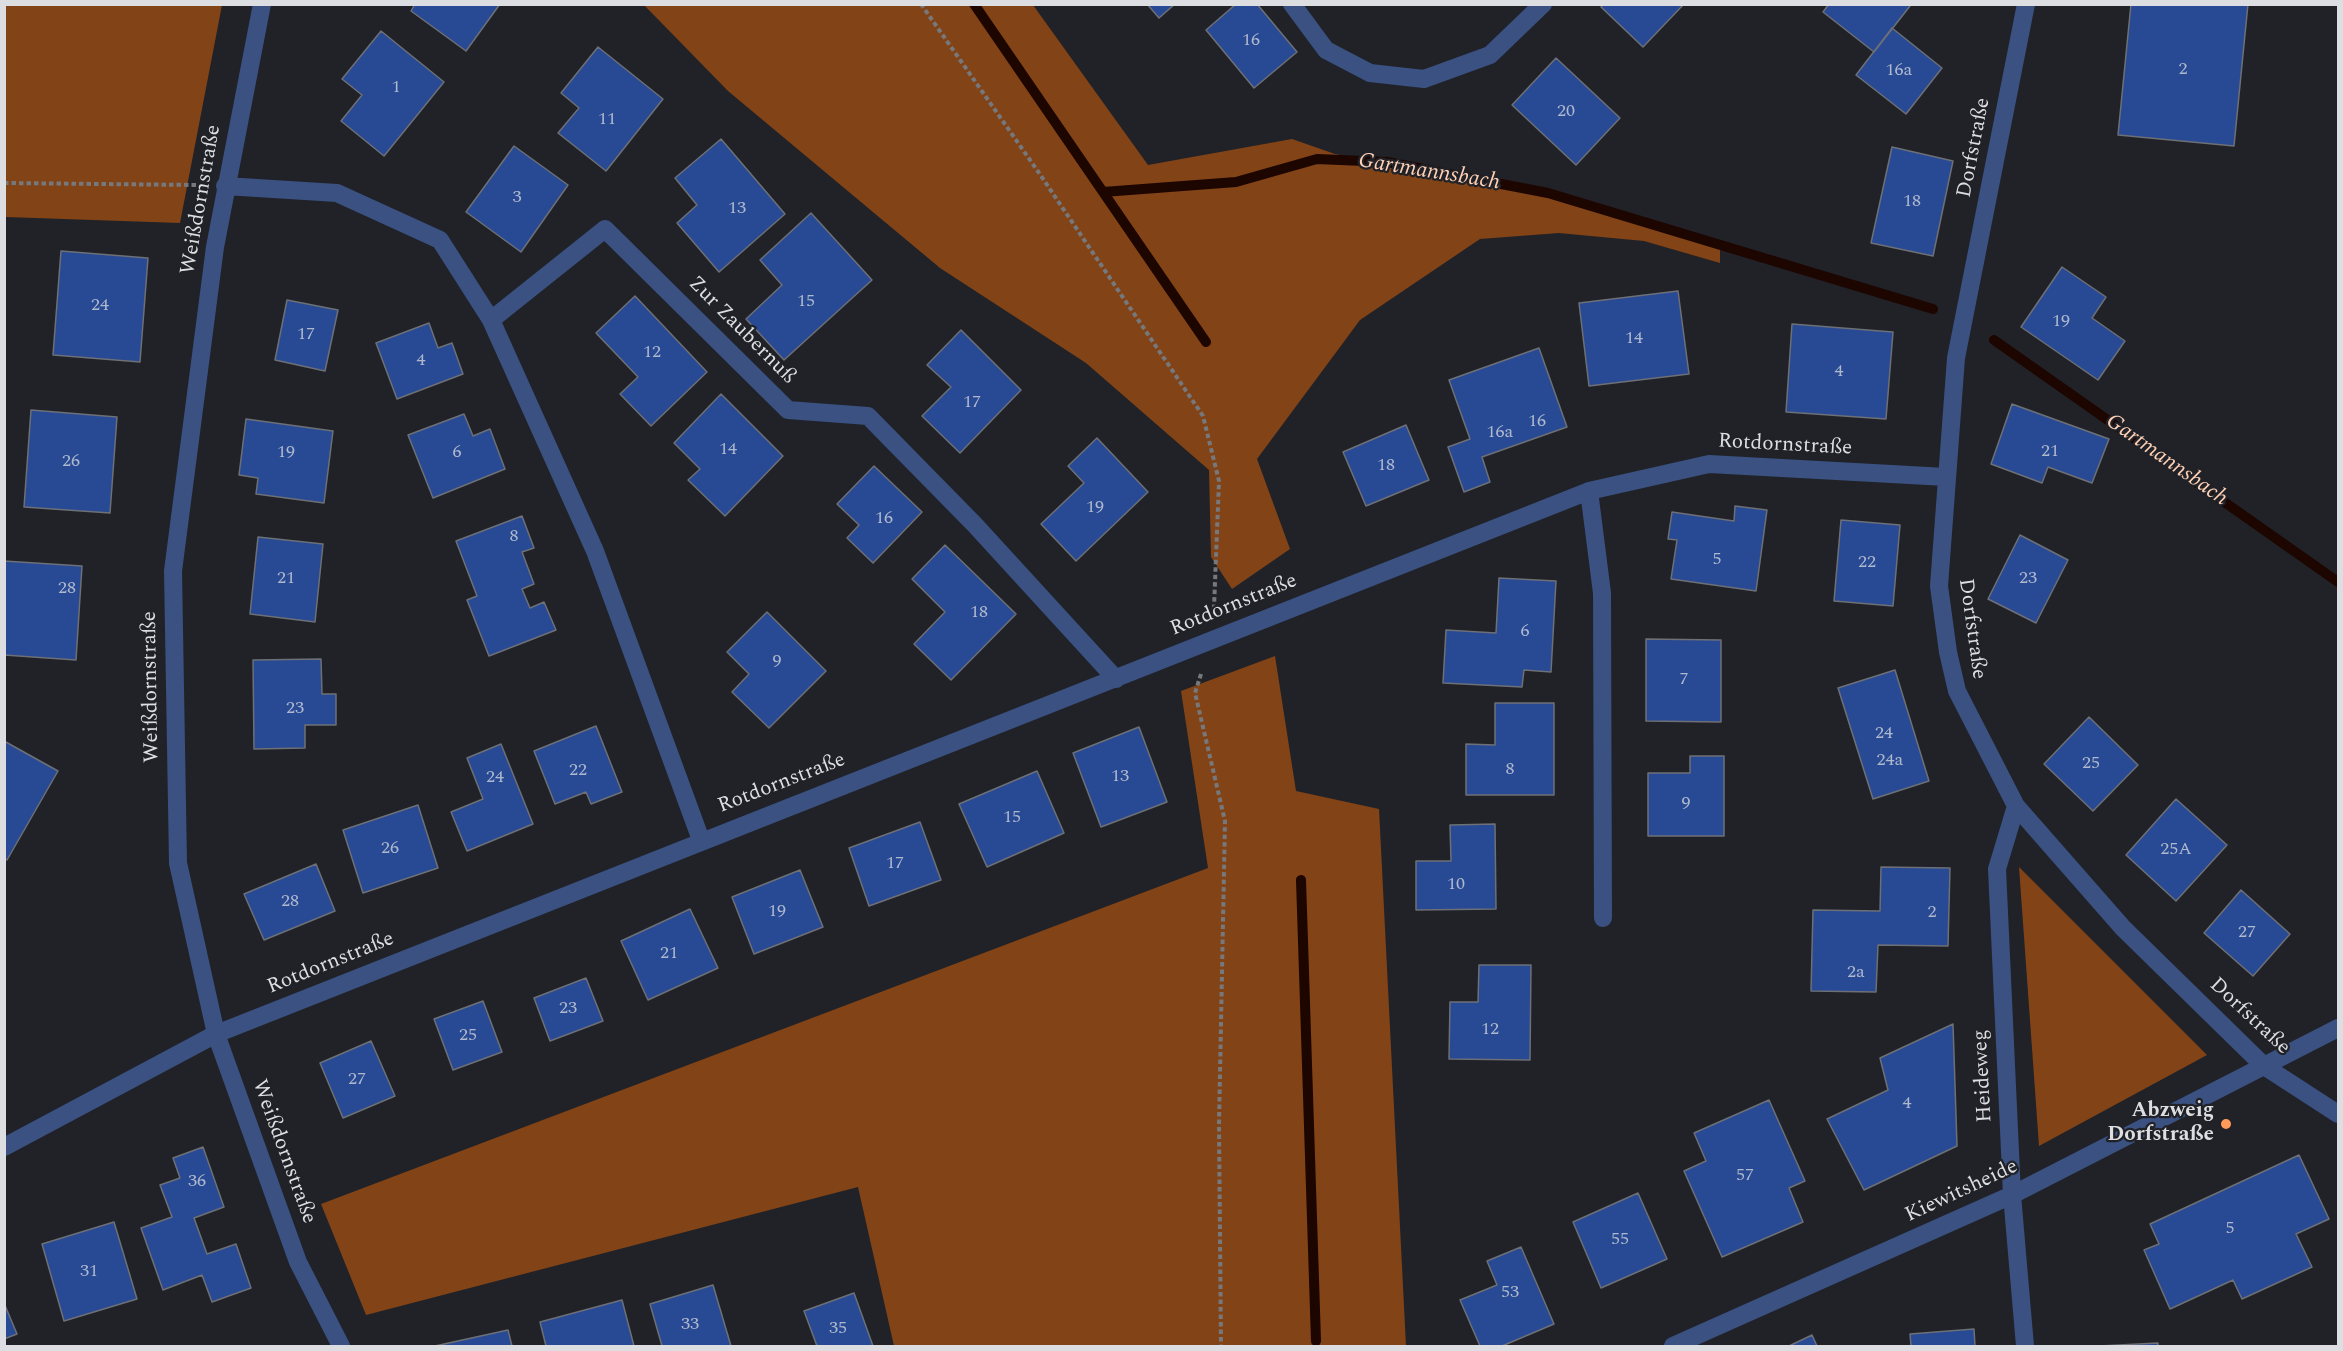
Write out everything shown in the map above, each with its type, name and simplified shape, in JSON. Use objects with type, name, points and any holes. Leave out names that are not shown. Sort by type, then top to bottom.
[{"type":"street","name":"Weißdornstraße","points":[[262,4],[225,186],[173,572],[178,862],[216,1034],[298,1262],[341,1347]]},
{"type":"street","points":[[1292,4],[1326,50],[1370,73],[1424,79],[1490,55],[1543,4]]},
{"type":"street","name":"Dorfstraße","points":[[2024,5],[1956,358],[1939,586],[1947,652],[1957,691],[2016,806],[2123,928],[2264,1066],[2338,1114]]},
{"type":"street","points":[[225,186],[337,193],[440,240],[491,320],[595,551],[702,840]]},
{"type":"street","name":"Zur Zaubernuß","points":[[491,320],[605,229],[788,410],[868,416],[975,525],[1116,679]]},
{"type":"street","name":"Rotdornstraße","points":[[4,1147],[216,1034],[1589,491],[1709,464],[1946,477]]},
{"type":"street","points":[[1589,491],[1602,593],[1603,918]]},
{"type":"street","name":"Heideweg","points":[[2016,806],[1997,869],[2012,1196],[2025,1347]]},
{"type":"street","name":"Kiewitsheide","points":[[1673,1347],[2012,1196],[2338,1028]]},
{"type":"path","points":[[4,183],[225,186]]},
{"type":"shaded area","points":[[5,4],[222,5],[180,223],[6,217],[5,225]]},
{"type":"shaded area","points":[[644,5],[1033,5],[1148,165],[1292,139],[1335,154],[1549,195],[1720,242],[1720,263],[1644,241],[1559,233],[1480,239],[1360,320],[1257,459],[1290,549],[1232,589],[1211,557],[1209,470],[1086,363],[940,268],[728,91]]},
{"type":"shaded area","points":[[1275,656],[1296,791],[1379,809],[1406,1346],[894,1346],[858,1187],[366,1315],[321,1204],[1208,868],[1181,691]]},
{"type":"shaded area","points":[[2019,867],[2207,1055],[2039,1146]]},
{"type":"building","points":[[415,4],[500,4],[466,51],[411,11]]},
{"type":"building","points":[[1147,4],[1175,4],[1159,18]]},
{"type":"building","points":[[1236,4],[1257,4],[1297,52],[1254,88],[1206,30]]},
{"type":"building","points":[[1604,4],[1684,4],[1643,47],[1601,7]]},
{"type":"building","points":[[1829,4],[1909,4],[1910,6],[1874,52],[1823,12]]},
{"type":"building","points":[[2131,4],[2248,4],[2234,146],[2118,135]]},
{"type":"building","points":[[1892,28],[1942,68],[1906,114],[1856,75]]},
{"type":"building","points":[[381,31],[444,82],[384,156],[341,121],[362,95],[342,79]]},
{"type":"building","points":[[598,47],[663,99],[606,171],[558,133],[579,108],[561,93]]},
{"type":"building","points":[[1556,58],[1620,118],[1576,165],[1512,105]]},
{"type":"building","points":[[721,139],[785,214],[719,272],[677,223],[697,205],[675,178]]},
{"type":"building","points":[[514,146],[568,185],[521,252],[466,212]]},
{"type":"building","points":[[1892,147],[1953,161],[1933,256],[1871,243]]},
{"type":"building","points":[[811,213],[872,280],[784,360],[746,319],[782,285],[760,260]]},
{"type":"building","points":[[61,251],[148,258],[140,362],[53,355]]},
{"type":"building","points":[[2062,267],[2106,297],[2092,318],[2125,341],[2098,380],[2021,327]]},
{"type":"building","points":[[1678,291],[1689,374],[1589,386],[1579,303]]},
{"type":"building","points":[[635,296],[707,372],[651,426],[620,394],[638,377],[596,333]]},
{"type":"building","points":[[287,300],[338,310],[325,371],[275,360]]},
{"type":"building","points":[[429,323],[438,348],[452,343],[463,374],[397,399],[376,343]]},
{"type":"building","points":[[1792,324],[1893,332],[1886,419],[1786,412]]},
{"type":"building","points":[[961,330],[1021,390],[960,453],[922,416],[951,387],[927,365]]},
{"type":"building","points":[[1539,348],[1567,427],[1482,457],[1490,482],[1464,492],[1448,447],[1470,439],[1449,380]]},
{"type":"building","points":[[721,394],[783,456],[725,516],[688,480],[700,469],[674,443]]},
{"type":"building","points":[[2012,404],[2109,439],[2092,483],[2048,467],[2042,483],[1991,464]]},
{"type":"building","points":[[31,410],[117,417],[110,513],[24,507]]},
{"type":"building","points":[[464,414],[473,436],[490,429],[505,469],[433,498],[408,435]]},
{"type":"building","points":[[246,419],[333,431],[324,503],[256,494],[258,478],[239,475]]},
{"type":"building","points":[[1406,425],[1429,480],[1366,506],[1343,452]]},
{"type":"building","points":[[1097,438],[1148,492],[1076,561],[1041,524],[1084,483],[1068,466]]},
{"type":"building","points":[[874,466],[922,512],[873,563],[847,538],[859,525],[837,504]]},
{"type":"building","points":[[1735,506],[1767,510],[1756,591],[1671,579],[1677,540],[1668,539],[1672,512],[1734,521]]},
{"type":"building","points":[[522,516],[534,548],[522,552],[534,584],[522,589],[530,608],[544,602],[556,630],[489,656],[467,600],[477,596],[456,541]]},
{"type":"building","points":[[1841,520],[1900,525],[1893,606],[1834,601]]},
{"type":"building","points":[[2020,535],[2068,560],[2036,623],[1988,599]]},
{"type":"building","points":[[258,537],[323,544],[315,622],[250,614]]},
{"type":"building","points":[[945,545],[1016,614],[951,680],[914,644],[945,612],[912,579]]},
{"type":"building","points":[[4,561],[82,566],[76,660],[4,655]]},
{"type":"building","points":[[1499,578],[1556,581],[1551,672],[1524,670],[1522,687],[1443,683],[1446,630],[1496,633]]},
{"type":"building","points":[[767,612],[826,671],[769,728],[732,692],[749,674],[727,652]]},
{"type":"building","points":[[1646,639],[1721,640],[1721,722],[1646,721]]},
{"type":"building","points":[[321,659],[322,694],[336,694],[336,725],[305,725],[305,748],[254,749],[253,660]]},
{"type":"building","points":[[1895,670],[1929,781],[1873,799],[1838,688]]},
{"type":"building","points":[[1495,703],[1554,703],[1554,795],[1466,795],[1466,744],[1495,745]]},
{"type":"building","points":[[2089,717],[2138,765],[2093,811],[2044,764]]},
{"type":"building","points":[[596,726],[622,792],[591,804],[586,792],[555,804],[534,751]]},
{"type":"building","points":[[1139,727],[1167,802],[1101,827],[1073,753]]},
{"type":"building","points":[[4,741],[58,771],[7,860],[4,858]]},
{"type":"building","points":[[501,744],[533,824],[467,851],[451,812],[483,799],[467,758]]},
{"type":"building","points":[[1690,756],[1724,756],[1724,836],[1648,836],[1648,773],[1690,773]]},
{"type":"building","points":[[1037,771],[1064,833],[987,867],[959,804]]},
{"type":"building","points":[[2176,799],[2227,845],[2176,901],[2126,855]]},
{"type":"building","points":[[418,805],[438,868],[363,893],[343,830]]},
{"type":"building","points":[[920,822],[941,880],[869,906],[849,848]]},
{"type":"building","points":[[1495,824],[1496,909],[1416,910],[1416,861],[1451,861],[1450,825]]},
{"type":"building","points":[[316,864],[335,911],[264,940],[244,894]]},
{"type":"building","points":[[1881,867],[1950,868],[1948,946],[1878,945],[1876,992],[1811,991],[1813,910],[1880,911]]},
{"type":"building","points":[[800,870],[823,927],[754,954],[732,897]]},
{"type":"building","points":[[2241,890],[2290,934],[2253,976],[2204,933]]},
{"type":"building","points":[[690,909],[718,968],[648,1000],[621,941]]},
{"type":"building","points":[[1479,965],[1531,965],[1530,1060],[1449,1059],[1450,1002],[1478,1002]]},
{"type":"building","points":[[586,978],[603,1021],[550,1041],[534,998]]},
{"type":"building","points":[[483,1001],[502,1052],[453,1070],[434,1019]]},
{"type":"building","points":[[1953,1024],[1957,1146],[1864,1190],[1827,1119],[1888,1090],[1880,1058]]},
{"type":"building","points":[[371,1041],[395,1096],[343,1118],[320,1063]]},
{"type":"building","points":[[1769,1100],[1805,1181],[1789,1188],[1803,1222],[1722,1257],[1684,1171],[1706,1161],[1694,1133]]},
{"type":"building","points":[[203,1147],[224,1207],[194,1218],[207,1254],[236,1244],[251,1288],[212,1302],[202,1275],[163,1290],[141,1228],[172,1217],[160,1185],[180,1178],[173,1158]]},
{"type":"building","points":[[2299,1155],[2329,1219],[2296,1234],[2312,1267],[2242,1299],[2233,1280],[2170,1309],[2144,1250],[2159,1244],[2150,1224]]},
{"type":"building","points":[[1638,1193],[1667,1259],[1601,1288],[1573,1222]]},
{"type":"building","points":[[114,1222],[137,1299],[64,1321],[42,1244]]},
{"type":"building","points":[[1521,1247],[1554,1324],[1502,1346],[1480,1346],[1460,1300],[1497,1285],[1487,1261]]},
{"type":"building","points":[[713,1285],[731,1346],[662,1346],[650,1304]]},
{"type":"building","points":[[854,1293],[873,1346],[817,1346],[804,1311]]},
{"type":"building","points":[[622,1300],[634,1346],[546,1346],[540,1322]]},
{"type":"building","points":[[4,1303],[17,1334],[4,1339]]},
{"type":"building","points":[[1974,1329],[1975,1346],[1911,1346],[1910,1334]]},
{"type":"building","points":[[508,1330],[512,1346],[435,1346]]},
{"type":"building","points":[[1812,1335],[1817,1346],[1789,1346]]},
{"type":"building","points":[[2158,1343],[2158,1346],[2099,1346]]},
{"type":"waterway","name":"Gartmannsbach","points":[[974,4],[1206,342]]},
{"type":"waterway","name":"Gartmannsbach","points":[[1103,192],[1236,182],[1317,159],[1387,162],[1548,193],[1933,309]]},
{"type":"waterway","name":"Gartmannsbach","points":[[1994,340],[2338,582]]},
{"type":"waterway","points":[[1301,880],[1316,1341]]},
{"type":"place","name":"Abzweig Dorfstraße","points":[[2226,1124]]}]
